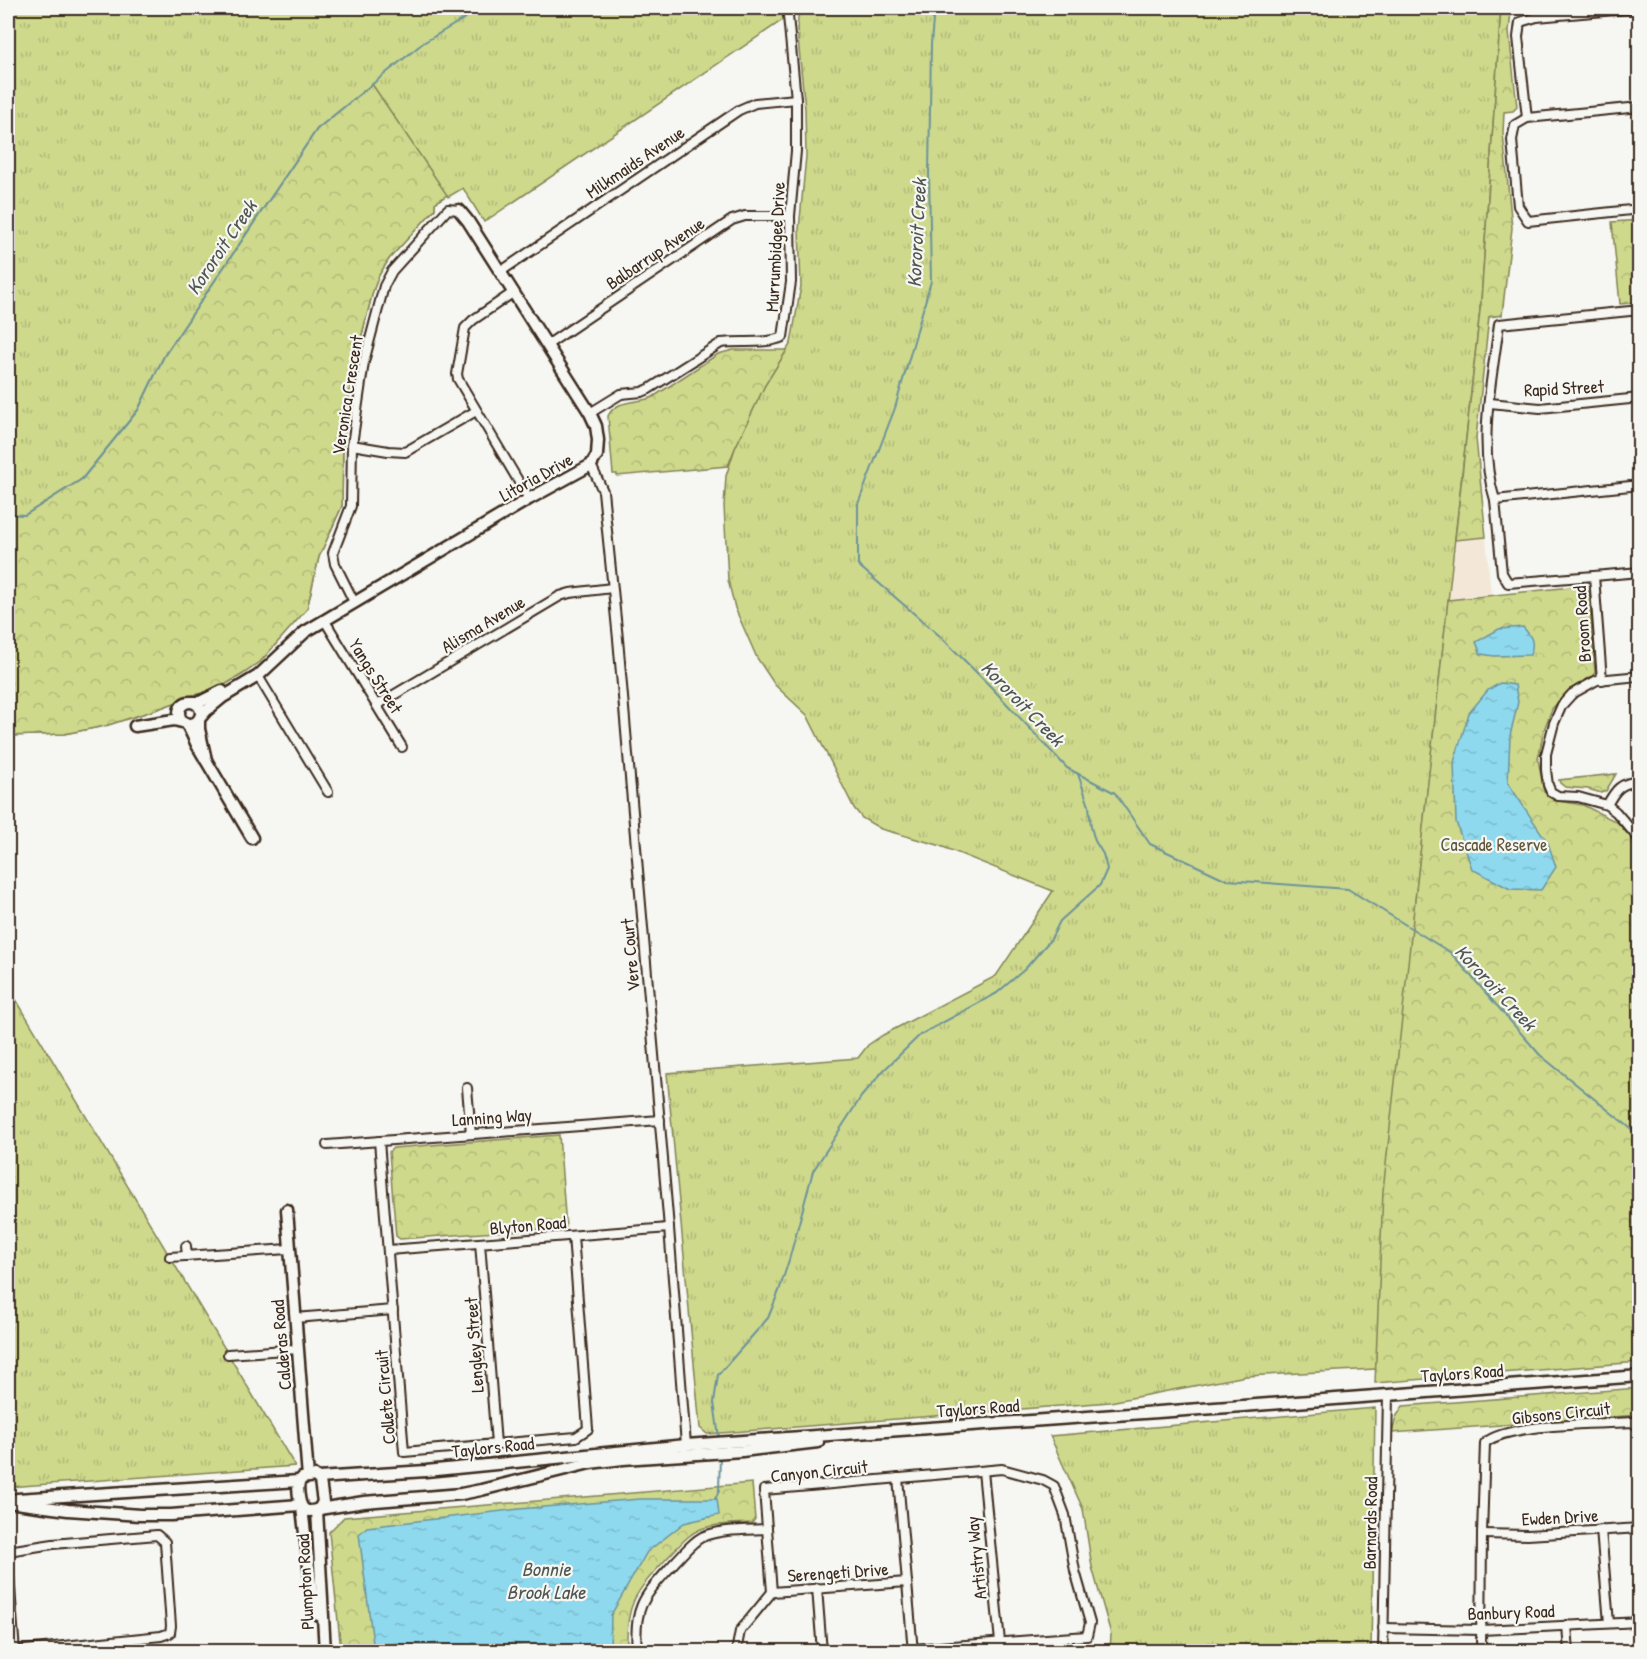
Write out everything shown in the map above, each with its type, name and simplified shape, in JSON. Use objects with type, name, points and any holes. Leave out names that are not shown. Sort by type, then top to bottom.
[{"type":"street","points":[[1536,8],[1537,17]]},
{"type":"street","points":[[1527,118],[1518,37],[1520,22],[1537,17],[1638,8]]},
{"type":"street","name":"Murrumbidgee Drive","points":[[590,412],[621,394],[649,389],[721,343],[773,341],[783,338],[791,282],[790,216],[796,151],[796,99],[788,16]]},
{"type":"street","name":"Milkmaids Avenue","points":[[500,272],[739,110],[755,103],[796,99]]},
{"type":"street","points":[[1640,107],[1527,118],[1515,125],[1512,140],[1518,206],[1528,222],[1640,208]]},
{"type":"street","name":"Litoria Drive","points":[[240,687],[224,690],[200,702],[186,703],[174,711],[146,719],[135,726],[174,720],[193,723],[212,705],[258,676],[305,632],[529,499],[591,465],[597,455],[596,426],[590,412],[468,221],[459,210],[448,209]]},
{"type":"street","name":"Veronica Crescent","points":[[354,602],[335,564],[333,553],[351,506],[351,445],[364,362],[384,286],[392,271],[448,209]]},
{"type":"street","name":"Balbarrup Avenue","points":[[547,345],[732,220],[745,216],[790,216]]},
{"type":"street","points":[[514,292],[465,328],[457,374],[476,411],[529,499]]},
{"type":"street","points":[[1594,576],[1508,583],[1502,573],[1486,439],[1499,324],[1640,310]]},
{"type":"street","name":"Rapid Street","points":[[1490,403],[1540,408],[1640,398]]},
{"type":"street","points":[[351,445],[405,452],[476,411]]},
{"type":"street","name":"Vere Court","points":[[591,465],[603,491],[618,639],[686,1445]]},
{"type":"street","points":[[1495,500],[1640,485]]},
{"type":"street","name":"Broom Road","points":[[1602,680],[1594,576],[1640,572]]},
{"type":"street","name":"Alisma Avenue","points":[[377,705],[560,596],[612,588]]},
{"type":"street","name":"Yangs Street","points":[[325,621],[402,747]]},
{"type":"street","points":[[258,676],[328,792]]},
{"type":"street","points":[[1640,676],[1598,680],[1572,694],[1562,705],[1554,723],[1546,754],[1546,770],[1551,792],[1558,796],[1578,797],[1607,805],[1640,840]]},
{"type":"street","points":[[193,702],[200,709],[199,729],[206,760]]},
{"type":"street","points":[[180,708],[179,715],[186,723],[252,838]]},
{"type":"street","points":[[1607,805],[1619,787],[1629,782],[1640,781]]},
{"type":"street","points":[[467,1089],[471,1134]]},
{"type":"street","name":"Lanning Way","points":[[327,1144],[660,1120]]},
{"type":"street","name":"Collete Circuit","points":[[379,1141],[404,1452],[576,1437],[588,1429],[573,1236]]},
{"type":"street","name":"Calderas Road","points":[[286,1210],[309,1478]]},
{"type":"street","name":"Blyton Road","points":[[388,1250],[669,1228]]},
{"type":"street","name":"Lengley Street","points":[[480,1243],[496,1444]]},
{"type":"street","points":[[186,1246],[187,1256]]},
{"type":"street","points":[[170,1257],[290,1248]]},
{"type":"street","points":[[295,1318],[393,1310]]},
{"type":"street","points":[[228,1354],[297,1349]]},
{"type":"street","name":"Taylors Road","points":[[8,1501],[403,1473],[686,1445],[1640,1376]]},
{"type":"street","name":"Barnards Road","points":[[1383,1652],[1388,1395]]},
{"type":"street","name":"Gibsons Circuit","points":[[1482,1534],[1485,1443],[1491,1437],[1526,1428],[1632,1422],[1640,1428]]},
{"type":"street","points":[[8,1501],[78,1511],[140,1515],[301,1507],[309,1511],[364,1502],[461,1494],[590,1463],[798,1445],[821,1442],[831,1435]]},
{"type":"street","name":"Canyon Circuit","points":[[772,1592],[764,1490],[1002,1469],[1043,1480],[1054,1486],[1065,1515],[1075,1570],[1090,1623],[1087,1635],[1000,1642]]},
{"type":"street","name":"Artistry Way","points":[[983,1470],[1000,1642]]},
{"type":"street","points":[[318,1509],[323,1502],[321,1485],[309,1478],[298,1489],[312,1592],[324,1635]]},
{"type":"street","points":[[898,1478],[913,1650],[1000,1642]]},
{"type":"street","name":"Plumpton Road","points":[[318,1509],[325,1652]]},
{"type":"street","name":"Ewden Drive","points":[[1482,1534],[1528,1535],[1640,1528]]},
{"type":"street","points":[[637,1652],[635,1631],[638,1615],[646,1595],[687,1549],[700,1538],[713,1533],[767,1529]]},
{"type":"street","points":[[1601,1530],[1609,1623]]},
{"type":"street","points":[[1481,1652],[1482,1534]]},
{"type":"street","points":[[8,1551],[53,1544],[158,1535],[165,1542],[170,1633],[96,1647],[61,1646],[15,1651],[8,1562]]},
{"type":"street","name":"Serengeti Drive","points":[[736,1652],[740,1630],[772,1592],[907,1582]]},
{"type":"street","points":[[817,1588],[822,1652]]},
{"type":"street","name":"Banbury Road","points":[[1383,1628],[1481,1630],[1640,1622]]},
{"type":"street","points":[[1567,1625],[1569,1652]]},
{"type":"shaded area","points":[[1486,537],[1491,595],[1448,600],[1455,540]]},
{"type":"green space","points":[[8,8],[1501,8],[1481,301],[1413,920],[1394,1368],[1246,1376],[1110,1402],[707,1434],[700,1428],[667,1073],[858,1058],[868,1045],[883,1035],[996,976],[1053,891],[938,845],[881,829],[862,818],[854,808],[807,715],[775,685],[757,658],[735,608],[728,580],[724,506],[726,476],[735,448],[765,385],[791,343],[801,286],[799,230],[806,156],[805,109],[797,29],[799,9],[484,222],[463,188],[435,203],[435,209],[389,259],[379,275],[352,374],[343,444],[342,506],[319,557],[307,609],[260,662],[226,684],[105,726],[64,734],[8,736]]},
{"type":"green space","points":[[1501,8],[1525,8],[1511,11],[1509,32],[1517,107],[1513,111],[1504,112],[1503,133],[1512,228],[1502,315],[1489,317],[1476,438],[1486,537],[1455,540],[1481,301]]},
{"type":"green space","points":[[372,84],[447,195],[435,203],[435,209],[389,259],[373,291],[352,374],[343,444],[342,506],[319,557],[307,609],[260,662],[226,684],[105,726],[64,734],[8,736],[8,514],[25,515],[82,479],[138,410],[164,356],[317,129]]},
{"type":"green space","points":[[1639,220],[1639,302],[1620,304],[1612,222]]},
{"type":"green space","points":[[733,350],[787,350],[765,385],[728,466],[617,476],[613,474],[608,416],[612,410],[622,404],[653,397],[718,354]]},
{"type":"green space","name":"Cascade Reserve","points":[[1580,586],[1589,593],[1595,673],[1575,686],[1552,709],[1544,730],[1538,759],[1544,792],[1559,801],[1583,805],[1617,822],[1639,847],[1639,1362],[1375,1383],[1383,1191],[1448,600]]},
{"type":"green space","points":[[1616,774],[1606,791],[1601,793],[1588,789],[1565,787],[1559,780]]},
{"type":"green space","points":[[8,986],[295,1466],[8,1487]]},
{"type":"green space","points":[[559,1135],[566,1227],[400,1239],[396,1236],[389,1152],[393,1148]]},
{"type":"green space","points":[[1639,1388],[1639,1415],[1392,1433],[1396,1417],[1403,1406]]},
{"type":"green space","points":[[1375,1408],[1371,1651],[1110,1651],[1111,1634],[1092,1567],[1083,1509],[1050,1436]]},
{"type":"green space","name":"Bonnie Brook Lake","points":[[752,1483],[755,1519],[752,1523],[726,1524],[696,1531],[641,1588],[628,1620],[627,1652],[341,1651],[329,1532],[344,1517]]},
{"type":"water","points":[[1523,627],[1532,640],[1530,655],[1481,654],[1476,642],[1499,629]]},
{"type":"water","points":[[1500,683],[1515,685],[1518,702],[1510,736],[1508,783],[1548,843],[1556,867],[1541,890],[1510,889],[1472,869],[1456,822],[1454,762],[1469,713],[1488,690]]},
{"type":"water","name":"Bonnie Brook Lake","points":[[640,1499],[717,1499],[719,1515],[684,1523],[647,1552],[611,1615],[610,1651],[374,1651],[359,1534],[367,1527],[519,1509]]},
{"type":"waterway","name":"Kororoit Creek","points":[[8,514],[25,515],[82,479],[138,410],[164,356],[317,129],[423,43],[482,8]]},
{"type":"waterway","name":"Kororoit Creek","points":[[934,8],[931,44],[929,173],[931,281],[895,408],[858,504],[858,565],[941,637],[1067,768],[1115,793],[1150,844],[1227,880],[1348,889],[1451,953],[1540,1055],[1640,1136]]},
{"type":"waterway","points":[[719,1438],[714,1402],[718,1375],[768,1318],[789,1260],[813,1171],[861,1097],[884,1070],[920,1035],[997,993],[1025,969],[1051,939],[1060,921],[1100,885],[1107,869],[1103,854],[1095,841],[1089,806],[1078,774]]},
{"type":"waterway","points":[[715,1499],[719,1491],[720,1455]]}]
